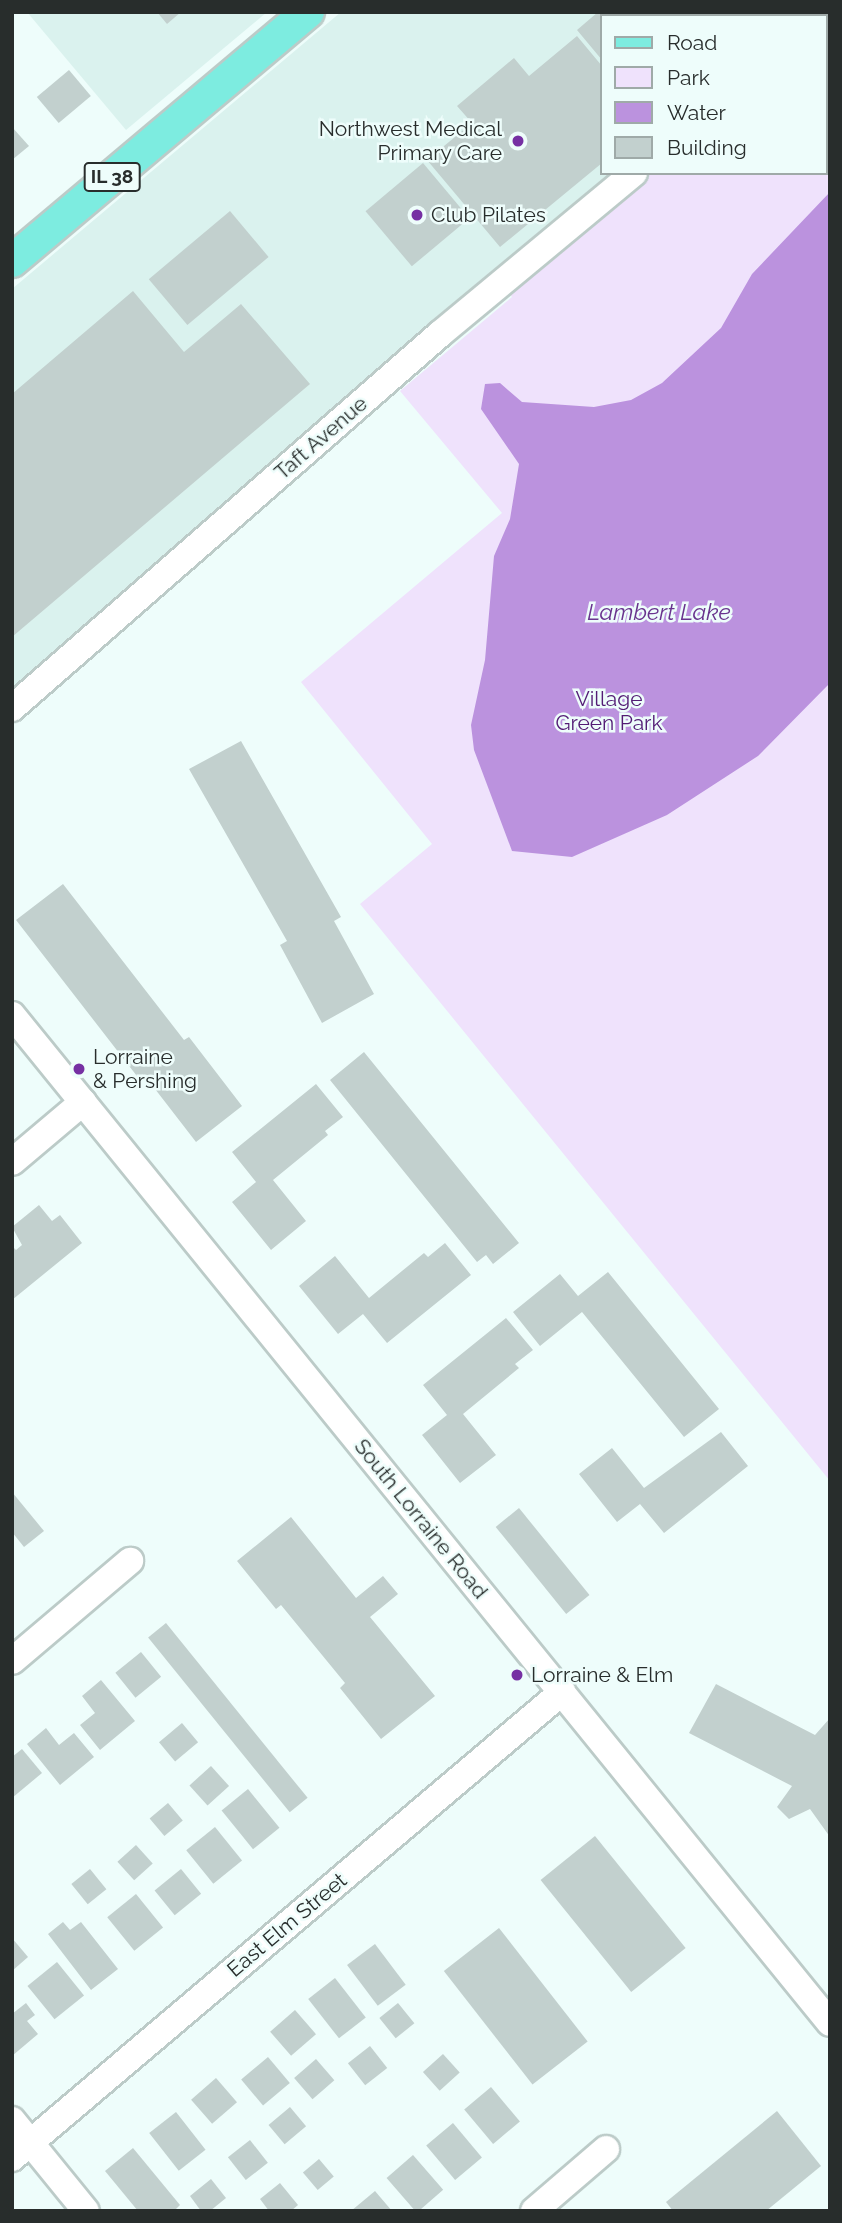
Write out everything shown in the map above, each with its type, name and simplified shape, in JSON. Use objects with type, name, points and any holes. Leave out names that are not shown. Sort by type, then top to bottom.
[{"type":"main road","name":"IL 38","points":[[12,261],[308,12]]},
{"type":"street","name":"Taft Avenue","points":[[12,708],[440,334],[632,175]]},
{"type":"street","name":"South Lorraine Road","points":[[12,1015],[830,2023]]},
{"type":"street","points":[[12,1162],[83,1102]]},
{"type":"street","points":[[12,1661],[130,1561]]},
{"type":"street","name":"East Elm Street","points":[[21,2150],[562,1692]]},
{"type":"street","points":[[12,2120],[21,2150],[86,2211]]},
{"type":"street","points":[[534,2211],[606,2149]]},
{"type":"shaded area","points":[[27,12],[267,12],[126,130]]},
{"type":"shaded area","points":[[341,12],[812,12],[600,14],[600,175],[616,175],[12,694],[12,289]]},
{"type":"green space","name":"Village Green Park","points":[[830,12],[830,1481],[360,904],[432,844],[301,682],[502,513],[400,391],[512,297],[503,286],[634,175],[828,175]]},
{"type":"water","name":"Lambert Lake","points":[[830,192],[830,683],[758,756],[667,815],[572,857],[512,851],[474,750],[471,725],[485,660],[494,556],[510,519],[519,464],[481,409],[485,384],[500,383],[522,402],[594,407],[631,400],[662,383],[721,328],[752,274]]},
{"type":"building","points":[[157,12],[181,12],[167,24]]},
{"type":"building","points":[[598,12],[666,12],[600,14],[600,58],[577,30]]},
{"type":"building","points":[[577,36],[600,64],[600,165],[500,247],[427,160],[472,123],[457,106],[514,58],[529,76]]},
{"type":"building","points":[[69,70],[91,96],[59,123],[37,97]]},
{"type":"building","points":[[12,127],[29,146],[12,160]]},
{"type":"building","name":"Club Pilates","points":[[423,163],[469,218],[412,266],[366,211]]},
{"type":"building","points":[[230,211],[269,257],[187,325],[149,279]]},
{"type":"building","points":[[133,291],[184,352],[241,304],[310,384],[12,637],[12,394]]},
{"type":"building","points":[[241,741],[341,917],[334,921],[374,994],[322,1023],[280,945],[287,941],[189,769]]},
{"type":"building","points":[[63,884],[184,1040],[189,1037],[242,1106],[196,1142],[145,1076],[140,1080],[16,920]]},
{"type":"building","points":[[364,1052],[519,1243],[493,1264],[486,1255],[477,1262],[330,1080]]},
{"type":"building","points":[[316,1084],[343,1117],[325,1131],[328,1135],[273,1180],[306,1221],[271,1250],[232,1202],[256,1182],[232,1152]]},
{"type":"building","points":[[39,1205],[52,1221],[60,1215],[82,1243],[12,1300],[12,1246],[16,1250],[22,1245],[12,1227]]},
{"type":"building","points":[[445,1243],[471,1275],[387,1343],[363,1314],[338,1334],[299,1286],[335,1256],[369,1298],[424,1253],[428,1257]]},
{"type":"building","points":[[608,1272],[719,1409],[684,1437],[582,1312],[540,1346],[513,1312],[560,1274],[578,1296]]},
{"type":"building","points":[[506,1318],[533,1350],[515,1364],[519,1368],[463,1414],[496,1455],[460,1483],[422,1435],[447,1415],[423,1385]]},
{"type":"building","points":[[721,1432],[748,1466],[664,1533],[640,1504],[617,1522],[579,1474],[612,1448],[644,1488]]},
{"type":"building","points":[[12,1492],[44,1531],[24,1547],[12,1532]]},
{"type":"building","points":[[519,1508],[589,1595],[566,1614],[496,1527]]},
{"type":"building","points":[[291,1517],[356,1598],[383,1576],[398,1594],[370,1617],[435,1696],[381,1739],[340,1688],[345,1683],[281,1605],[276,1609],[237,1561]]},
{"type":"building","points":[[166,1623],[308,1798],[290,1812],[148,1637]]},
{"type":"building","points":[[141,1652],[161,1677],[135,1698],[115,1673]]},
{"type":"building","points":[[101,1680],[135,1721],[100,1750],[80,1725],[95,1713],[82,1696]]},
{"type":"building","points":[[716,1684],[815,1735],[830,1718],[830,1837],[810,1809],[789,1819],[777,1807],[792,1786],[689,1733]]},
{"type":"building","points":[[182,1723],[198,1742],[175,1761],[159,1742]]},
{"type":"building","points":[[46,1728],[59,1745],[74,1733],[94,1757],[60,1785],[27,1744]]},
{"type":"building","points":[[22,1749],[42,1773],[12,1798],[12,1757]]},
{"type":"building","points":[[211,1766],[229,1786],[208,1805],[189,1785]]},
{"type":"building","points":[[248,1789],[279,1828],[253,1849],[222,1810]]},
{"type":"building","points":[[168,1803],[183,1821],[164,1836],[150,1818]]},
{"type":"building","points":[[215,1827],[242,1860],[213,1884],[186,1850]]},
{"type":"building","points":[[595,1836],[686,1948],[631,1992],[541,1880]]},
{"type":"building","points":[[136,1845],[153,1864],[134,1880],[117,1862]]},
{"type":"building","points":[[90,1869],[106,1889],[88,1904],[71,1884]]},
{"type":"building","points":[[181,1869],[201,1894],[175,1915],[155,1890]]},
{"type":"building","points":[[136,1894],[163,1927],[134,1951],[107,1917]]},
{"type":"building","points":[[63,1922],[70,1930],[81,1922],[118,1969],[91,1990],[48,1934]]},
{"type":"building","points":[[499,1928],[588,2041],[532,2085],[444,1971]]},
{"type":"building","points":[[12,1938],[28,1957],[12,1971]]},
{"type":"building","points":[[375,1944],[406,1985],[378,2006],[347,1965]]},
{"type":"building","points":[[57,1962],[84,1995],[55,2019],[27,1986]]},
{"type":"building","points":[[335,1978],[366,2017],[339,2038],[308,1999]]},
{"type":"building","points":[[26,2003],[35,2015],[27,2021],[38,2034],[12,2056],[12,2014]]},
{"type":"building","points":[[398,2003],[414,2023],[396,2038],[379,2018]]},
{"type":"building","points":[[295,2010],[316,2034],[291,2056],[270,2032]]},
{"type":"building","points":[[370,2046],[387,2068],[365,2085],[348,2063]]},
{"type":"building","points":[[443,2054],[460,2073],[440,2091],[423,2072]]},
{"type":"building","points":[[268,2057],[290,2083],[263,2106],[241,2079]]},
{"type":"building","points":[[316,2059],[334,2080],[312,2099],[294,2078]]},
{"type":"building","points":[[216,2078],[237,2102],[212,2124],[191,2100]]},
{"type":"building","points":[[491,2087],[520,2121],[493,2144],[464,2109]]},
{"type":"building","points":[[290,2107],[306,2126],[285,2144],[269,2125]]},
{"type":"building","points":[[777,2111],[821,2166],[766,2211],[673,2211],[666,2202]]},
{"type":"building","points":[[176,2112],[206,2150],[179,2171],[149,2133]]},
{"type":"building","points":[[453,2123],[482,2157],[455,2180],[426,2145]]},
{"type":"building","points":[[250,2140],[268,2163],[246,2180],[228,2157]]},
{"type":"building","points":[[133,2148],[180,2205],[174,2211],[138,2211],[105,2171]]},
{"type":"building","points":[[413,2155],[443,2190],[415,2211],[387,2178]]},
{"type":"building","points":[[319,2159],[334,2177],[318,2190],[303,2172]]},
{"type":"building","points":[[211,2179],[226,2198],[210,2211],[201,2211],[190,2196]]},
{"type":"building","points":[[280,2183],[298,2205],[291,2211],[269,2211],[260,2199]]},
{"type":"building","points":[[375,2191],[392,2211],[351,2211]]},
{"type":"place","name":"Northwest Medical Primary Care","points":[[518,141]]},
{"type":"place","name":"Club Pilates","points":[[417,215]]},
{"type":"place","name":"Lorraine & Pershing","points":[[79,1069]]},
{"type":"place","name":"Lorraine & Elm","points":[[517,1675]]}]
